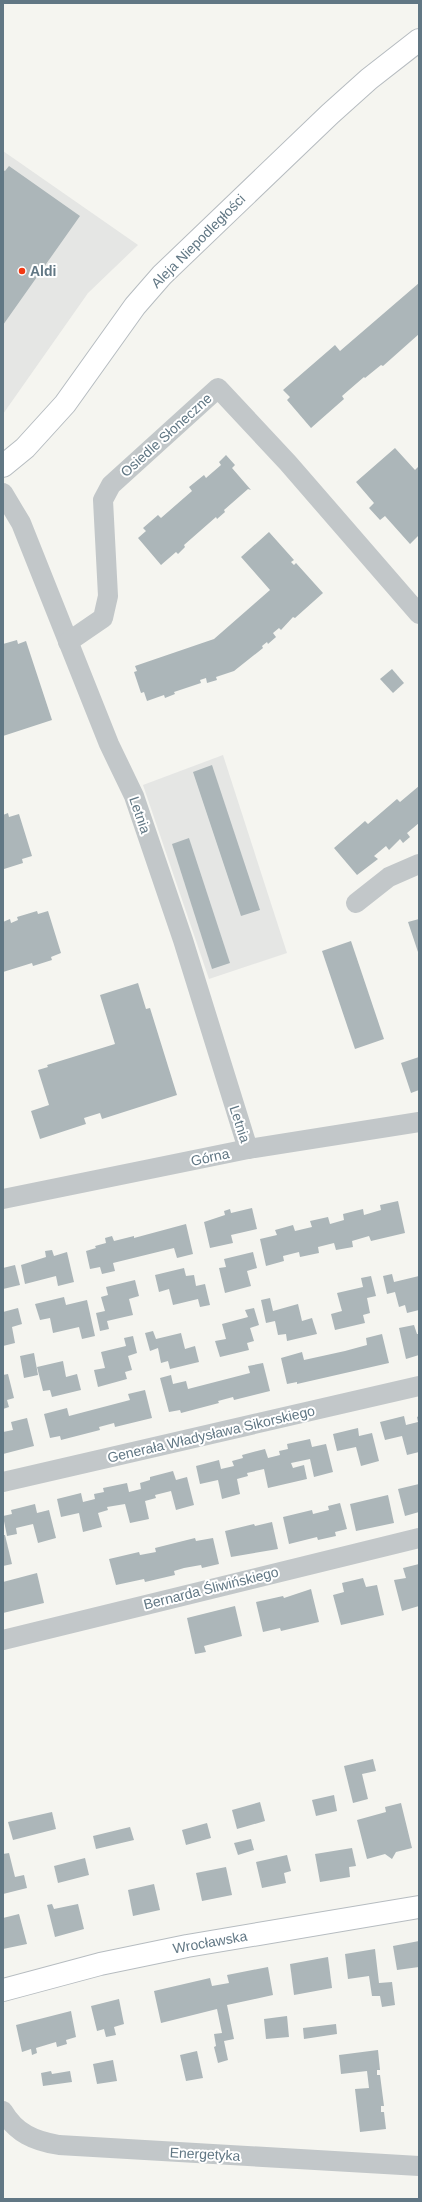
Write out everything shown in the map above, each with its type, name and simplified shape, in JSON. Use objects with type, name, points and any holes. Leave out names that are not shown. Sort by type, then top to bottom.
[{"type":"street","name":"Aleja Niepodległości","points":[[3,466],[25,448],[65,404],[131,312],[162,275],[330,114],[369,80],[419,40]]},
{"type":"street","name":"Osiedle Słoneczne","points":[[68,642],[103,618],[108,596],[103,500],[110,485],[218,388],[288,463],[419,614]]},
{"type":"street","name":"Letnia","points":[[3,493],[20,524],[109,744],[134,796],[183,940],[248,1149]]},
{"type":"street","points":[[356,903],[389,878],[419,864]]},
{"type":"street","name":"Górna","points":[[3,1199],[248,1149],[419,1122]]},
{"type":"street","name":"Generała Władysława Sikorskiego","points":[[3,1482],[419,1386]]},
{"type":"street","name":"Bernarda Śliwińskiego","points":[[3,1640],[419,1538]]},
{"type":"street","name":"Wrocławska","points":[[3,1990],[100,1964],[187,1946],[419,1907]]},
{"type":"street","name":"Energetyka","points":[[3,2111],[10,2123],[25,2135],[41,2142],[59,2145],[419,2166]]},
{"type":"shaded area","points":[[3,151],[138,245],[88,293],[3,414]]},
{"type":"shaded area","points":[[223,755],[287,953],[209,979],[143,785]]},
{"type":"building","name":"Aldi","points":[[9,166],[80,216],[3,325],[3,170],[5,171]]},
{"type":"building","points":[[419,283],[419,334],[383,366],[381,365],[365,378],[364,377],[342,396],[344,399],[311,428],[287,400],[290,397],[283,390],[335,345],[340,351]]},
{"type":"building","points":[[395,448],[415,470],[419,466],[419,535],[410,544],[385,516],[380,520],[369,508],[374,503],[356,482]]},
{"type":"building","points":[[226,455],[235,465],[232,468],[251,490],[248,489],[224,510],[225,512],[217,519],[216,517],[184,545],[185,547],[178,554],[176,552],[161,565],[138,538],[146,531],[143,528],[158,515],[161,518],[192,491],[189,487],[204,475],[206,478],[221,465],[219,462]]},
{"type":"building","points":[[269,532],[294,560],[291,562],[294,565],[296,563],[323,593],[295,618],[293,617],[281,630],[279,628],[273,633],[276,637],[268,644],[267,642],[262,646],[263,648],[234,671],[216,677],[217,680],[207,683],[206,678],[200,680],[201,683],[174,692],[175,694],[165,698],[164,695],[147,701],[144,692],[141,693],[134,672],[137,671],[135,666],[214,639],[270,590],[241,557]]},
{"type":"building","points":[[17,640],[18,644],[26,641],[52,720],[3,736],[3,644]]},
{"type":"building","points":[[392,669],[404,683],[393,693],[380,679]]},
{"type":"building","points":[[212,765],[260,910],[241,916],[193,772]]},
{"type":"building","points":[[419,786],[419,823],[407,833],[410,837],[403,843],[400,839],[389,850],[386,846],[374,856],[378,859],[357,875],[334,848],[365,821],[368,824],[397,799],[400,802]]},
{"type":"building","points":[[8,813],[9,817],[19,814],[32,856],[22,859],[23,863],[4,869],[3,815]]},
{"type":"building","points":[[189,838],[230,963],[212,969],[172,844]]},
{"type":"building","points":[[37,911],[38,914],[48,911],[61,953],[51,957],[52,960],[33,966],[32,963],[3,972],[3,922],[10,919],[11,923],[18,920],[17,917]]},
{"type":"building","points":[[419,919],[419,951],[418,952],[408,922]]},
{"type":"building","points":[[351,941],[384,1039],[355,1049],[322,951]]},
{"type":"building","points":[[138,983],[146,1009],[150,1008],[177,1095],[102,1119],[100,1113],[84,1118],[86,1124],[40,1139],[31,1111],[49,1105],[38,1070],[48,1067],[47,1065],[115,1044],[100,995]]},
{"type":"building","points":[[419,1057],[419,1090],[411,1093],[401,1063]]},
{"type":"building","points":[[398,1201],[405,1233],[371,1241],[369,1236],[352,1241],[353,1247],[336,1250],[334,1243],[318,1247],[319,1253],[300,1257],[299,1252],[283,1256],[284,1261],[266,1266],[260,1239],[277,1235],[275,1230],[293,1225],[295,1231],[312,1227],[310,1221],[328,1217],[330,1224],[344,1220],[343,1214],[363,1209],[364,1215],[381,1210],[380,1205]]},
{"type":"building","points":[[252,1208],[257,1229],[231,1235],[233,1243],[210,1248],[204,1222],[225,1215],[224,1211],[230,1209],[231,1213]]},
{"type":"building","points":[[186,1224],[193,1254],[177,1258],[174,1248],[113,1263],[115,1271],[102,1274],[100,1267],[90,1269],[86,1251],[96,1248],[95,1246],[106,1243],[105,1238],[112,1236],[114,1241],[134,1236],[134,1238]]},
{"type":"building","points":[[52,1250],[54,1256],[67,1252],[74,1282],[58,1286],[56,1276],[25,1284],[21,1265],[46,1257],[45,1251]]},
{"type":"building","points":[[253,1252],[257,1268],[247,1271],[251,1286],[225,1293],[219,1268],[226,1267],[224,1259]]},
{"type":"building","points":[[15,1265],[20,1285],[3,1289],[3,1268]]},
{"type":"building","points":[[184,1268],[186,1276],[194,1275],[196,1286],[205,1284],[210,1305],[200,1307],[198,1299],[173,1305],[169,1289],[159,1292],[155,1275]]},
{"type":"building","points":[[392,1274],[394,1282],[419,1276],[419,1310],[407,1313],[405,1305],[399,1307],[395,1292],[387,1294],[383,1276]]},
{"type":"building","points":[[371,1276],[376,1296],[367,1298],[370,1313],[363,1315],[365,1323],[335,1330],[331,1314],[342,1311],[337,1293],[363,1287],[361,1278]]},
{"type":"building","points":[[135,1280],[139,1296],[129,1299],[133,1315],[107,1321],[109,1329],[100,1331],[96,1313],[105,1311],[101,1297],[108,1295],[106,1287]]},
{"type":"building","points":[[64,1297],[66,1305],[87,1300],[95,1336],[82,1339],[79,1327],[53,1333],[50,1318],[40,1320],[35,1304]]},
{"type":"building","points":[[270,1298],[273,1311],[298,1304],[302,1321],[312,1318],[317,1334],[287,1341],[286,1334],[278,1335],[275,1321],[266,1323],[261,1300]]},
{"type":"building","points":[[18,1308],[22,1324],[12,1327],[15,1343],[3,1346],[3,1312]]},
{"type":"building","points":[[254,1308],[259,1325],[250,1328],[254,1341],[247,1343],[249,1350],[220,1357],[215,1341],[226,1339],[222,1324],[248,1317],[245,1310]]},
{"type":"building","points":[[414,1325],[417,1334],[419,1334],[419,1355],[406,1359],[399,1328]]},
{"type":"building","points":[[153,1331],[156,1339],[181,1333],[185,1349],[195,1346],[199,1362],[170,1369],[168,1361],[161,1363],[158,1348],[150,1351],[145,1333]]},
{"type":"building","points":[[382,1334],[389,1363],[297,1384],[297,1382],[287,1384],[281,1358],[302,1352],[304,1360],[345,1351],[367,1345],[366,1338]]},
{"type":"building","points":[[133,1336],[137,1353],[128,1356],[132,1370],[125,1372],[127,1379],[98,1387],[94,1370],[105,1368],[101,1352],[126,1346],[124,1338]]},
{"type":"building","points":[[34,1353],[38,1375],[24,1378],[20,1356]]},
{"type":"building","points":[[63,1361],[66,1377],[77,1374],[81,1390],[52,1397],[50,1390],[43,1391],[37,1367]]},
{"type":"building","points":[[263,1363],[270,1391],[234,1400],[233,1397],[218,1401],[219,1403],[181,1413],[180,1410],[169,1412],[160,1378],[171,1375],[173,1384],[186,1381],[188,1389],[250,1373],[248,1366]]},
{"type":"building","points":[[8,1374],[14,1398],[7,1400],[9,1407],[3,1409],[3,1375]]},
{"type":"building","points":[[145,1390],[152,1418],[115,1427],[114,1423],[99,1427],[100,1430],[61,1440],[60,1436],[50,1438],[44,1414],[67,1408],[69,1416],[130,1400],[128,1394]]},
{"type":"building","points":[[404,1416],[406,1425],[418,1422],[417,1417],[419,1416],[419,1452],[407,1455],[402,1436],[385,1440],[380,1422]]},
{"type":"building","points":[[27,1418],[34,1446],[3,1454],[3,1432],[13,1430],[11,1422]]},
{"type":"building","points":[[358,1428],[359,1436],[372,1433],[379,1461],[361,1466],[356,1447],[337,1451],[333,1434]]},
{"type":"building","points":[[310,1439],[312,1447],[326,1444],[333,1472],[314,1477],[310,1459],[291,1463],[293,1468],[304,1465],[307,1479],[268,1488],[264,1469],[247,1473],[248,1476],[237,1479],[240,1494],[222,1499],[218,1480],[200,1484],[196,1466],[219,1460],[221,1469],[234,1466],[232,1461],[243,1458],[242,1455],[265,1449],[268,1458],[280,1455],[279,1451],[288,1449],[287,1444]]},
{"type":"building","points":[[173,1471],[176,1480],[187,1477],[194,1505],[176,1510],[171,1491],[155,1495],[156,1498],[145,1501],[149,1519],[130,1523],[125,1504],[107,1507],[108,1510],[98,1513],[102,1527],[83,1532],[79,1513],[61,1517],[57,1499],[81,1493],[83,1502],[95,1499],[94,1494],[104,1492],[103,1488],[127,1483],[129,1492],[141,1489],[140,1483],[150,1480],[150,1477]]},
{"type":"building","points":[[419,1484],[419,1512],[405,1516],[398,1489]]},
{"type":"building","points":[[388,1495],[394,1523],[356,1531],[350,1504]]},
{"type":"building","points":[[340,1503],[347,1529],[335,1532],[336,1536],[318,1540],[317,1537],[289,1544],[283,1517],[312,1510],[313,1514],[329,1510],[328,1506]]},
{"type":"building","points":[[35,1504],[37,1513],[49,1510],[56,1538],[38,1543],[33,1524],[16,1528],[17,1534],[7,1536],[3,1516],[12,1514],[11,1510]]},
{"type":"building","points":[[272,1522],[278,1549],[231,1557],[225,1531],[254,1524],[255,1526]]},
{"type":"building","points":[[3,1535],[5,1535],[12,1564],[3,1566]]},
{"type":"building","points":[[195,1538],[196,1541],[213,1538],[219,1564],[202,1568],[201,1565],[184,1568],[174,1571],[175,1575],[145,1582],[144,1579],[116,1585],[109,1559],[139,1552],[140,1555],[156,1552],[155,1548]]},
{"type":"building","points":[[419,1564],[419,1606],[402,1611],[394,1580],[406,1578],[403,1568]]},
{"type":"building","points":[[37,1573],[44,1603],[3,1613],[3,1582]]},
{"type":"building","points":[[363,1578],[366,1587],[377,1585],[384,1615],[341,1625],[333,1595],[344,1592],[342,1583]]},
{"type":"building","points":[[311,1589],[319,1622],[281,1631],[280,1628],[263,1632],[256,1602],[283,1596],[284,1598]]},
{"type":"building","points":[[235,1606],[242,1636],[204,1646],[206,1652],[195,1654],[187,1618]]},
{"type":"building","points":[[373,1759],[376,1771],[362,1774],[368,1799],[353,1803],[344,1766]]},
{"type":"building","points":[[334,1795],[337,1811],[316,1816],[312,1800]]},
{"type":"building","points":[[260,1802],[265,1821],[237,1829],[232,1810]]},
{"type":"building","points":[[401,1803],[412,1848],[396,1852],[392,1859],[385,1854],[367,1859],[357,1820],[386,1812],[385,1807]]},
{"type":"building","points":[[52,1812],[56,1829],[13,1840],[8,1822]]},
{"type":"building","points":[[207,1823],[211,1838],[186,1845],[182,1830]]},
{"type":"building","points":[[130,1827],[134,1840],[96,1849],[93,1836]]},
{"type":"building","points":[[251,1839],[254,1850],[238,1855],[234,1843]]},
{"type":"building","points":[[352,1848],[356,1866],[349,1867],[350,1877],[320,1882],[315,1854]]},
{"type":"building","points":[[9,1853],[15,1877],[24,1875],[27,1888],[3,1894],[3,1854]]},
{"type":"building","points":[[287,1855],[291,1871],[284,1873],[286,1883],[262,1888],[256,1862]]},
{"type":"building","points":[[85,1858],[89,1875],[58,1883],[54,1866]]},
{"type":"building","points":[[226,1867],[232,1895],[202,1901],[196,1873]]},
{"type":"building","points":[[154,1884],[160,1910],[133,1916],[128,1890]]},
{"type":"building","points":[[52,1904],[54,1909],[78,1904],[84,1929],[55,1937],[47,1905]]},
{"type":"building","points":[[19,1914],[27,1944],[3,1949],[3,1918]]},
{"type":"building","points":[[419,1941],[419,1967],[397,1970],[393,1946]]},
{"type":"building","points":[[375,1949],[379,1983],[392,1982],[395,2005],[382,2007],[380,1996],[372,1996],[369,1976],[348,1979],[345,1954]]},
{"type":"building","points":[[328,1957],[332,1988],[294,1995],[290,1964]]},
{"type":"building","points":[[268,1967],[273,1995],[227,2005],[234,2039],[224,2041],[228,2060],[218,2063],[214,2047],[216,2046],[214,2034],[222,2033],[217,2009],[161,2023],[154,1991],[210,1978],[212,1986],[229,1983],[227,1975]]},
{"type":"building","points":[[119,1999],[124,2024],[114,2027],[116,2035],[106,2037],[104,2029],[97,2031],[91,2006]]},
{"type":"building","points":[[71,2011],[76,2037],[66,2040],[67,2044],[57,2047],[56,2042],[36,2048],[37,2053],[32,2055],[31,2049],[22,2052],[16,2025]]},
{"type":"building","points":[[287,2016],[289,2037],[266,2039],[264,2019]]},
{"type":"building","points":[[336,2024],[337,2034],[304,2039],[303,2028]]},
{"type":"building","points":[[378,2050],[380,2070],[377,2070],[377,2075],[380,2075],[384,2106],[381,2106],[381,2112],[384,2112],[386,2129],[360,2132],[355,2089],[369,2088],[367,2071],[341,2074],[339,2055]]},
{"type":"building","points":[[197,2051],[203,2078],[186,2081],[180,2055]]},
{"type":"building","points":[[113,2060],[117,2081],[97,2084],[93,2064]]},
{"type":"building","points":[[51,2071],[52,2074],[70,2071],[72,2082],[43,2086],[41,2073]]},
{"type":"place","name":"Aldi","points":[[22,271]]}]
